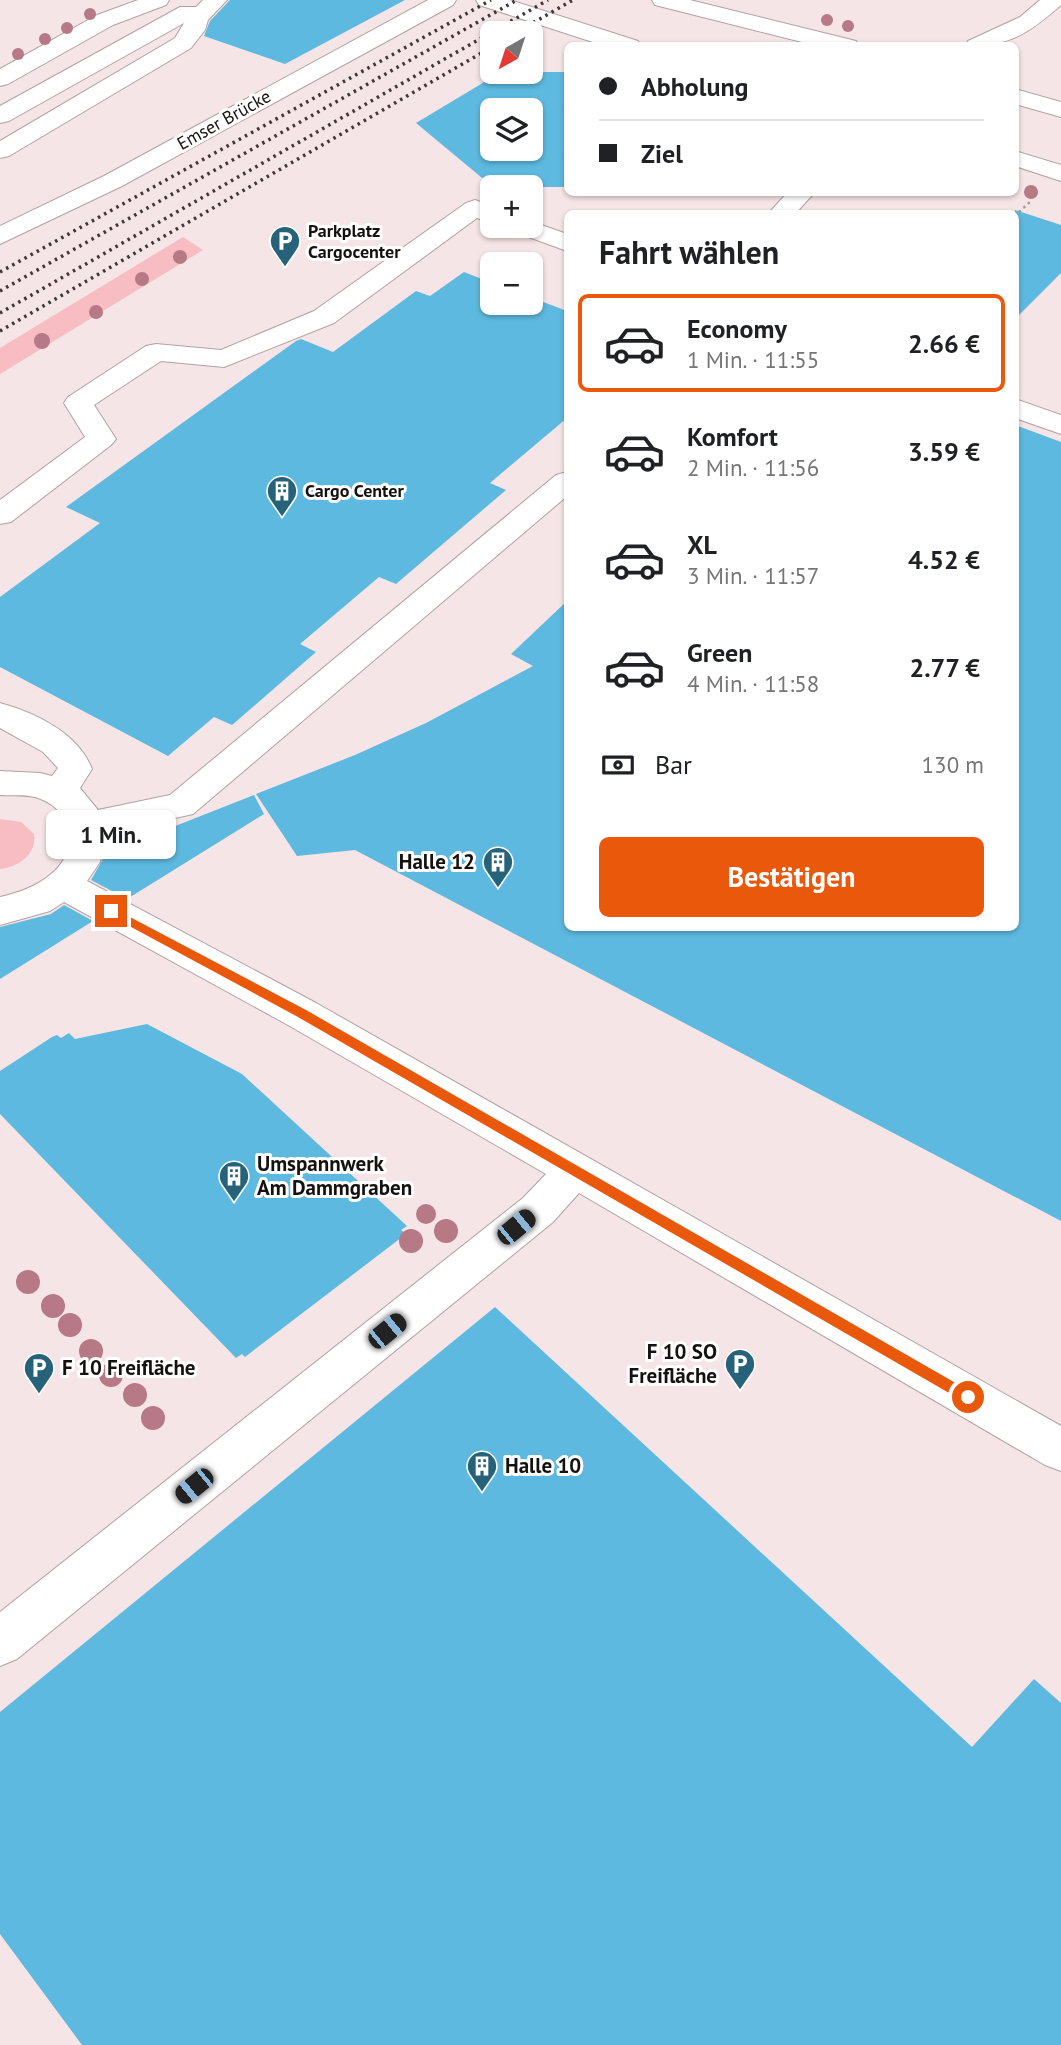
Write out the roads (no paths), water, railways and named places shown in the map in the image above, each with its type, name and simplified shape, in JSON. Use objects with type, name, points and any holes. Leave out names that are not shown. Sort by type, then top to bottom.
[{"type":"street","points":[[0,79],[105,20],[158,0]]},
{"type":"street","points":[[0,116],[210,0]]},
{"type":"street","points":[[0,151],[146,73],[183,43],[194,30],[194,22],[200,13],[216,0]]},
{"type":"street","name":"Emser Brücke","points":[[0,236],[113,181],[445,0]]},
{"type":"street","points":[[487,0],[618,42]]},
{"type":"street","points":[[663,0],[832,42]]},
{"type":"street","points":[[985,42],[1028,22],[1053,0]]},
{"type":"street","points":[[1019,97],[1061,110]]},
{"type":"street","points":[[1019,159],[1061,173]]},
{"type":"street","points":[[784,210],[799,196]]},
{"type":"street","points":[[0,515],[101,439],[78,402],[156,352],[224,359],[324,317],[475,208],[480,210]]},
{"type":"street","points":[[543,234],[564,242]]},
{"type":"street","points":[[1019,409],[1061,425]]},
{"type":"street","points":[[88,825],[181,805],[564,484]]},
{"type":"street","points":[[0,713],[62,748],[74,759],[75,769],[60,792]]},
{"type":"street","points":[[0,783],[39,785],[60,792],[78,807],[88,825],[89,845],[80,866],[64,885],[41,899],[15,909],[0,911]]},
{"type":"street","points":[[64,885],[302,1014],[1061,1450]]},
{"type":"street","points":[[0,1642],[538,1210],[574,1171]]},
{"type":"railway","points":[[0,272],[491,0]]},
{"type":"railway","points":[[0,291],[517,0]]},
{"type":"railway","points":[[0,313],[548,0]]},
{"type":"railway","points":[[536,21],[573,0]]},
{"type":"railway","points":[[0,331],[480,54]]},
{"type":"place","name":"Parkplatz Cargocenter","points":[[285,268]]},
{"type":"place","name":"Cargo Center","points":[[282,518]]},
{"type":"place","name":"Halle 12","points":[[498,889]]},
{"type":"place","name":"Umspannwerk Am Dammgraben","points":[[234,1203]]},
{"type":"place","name":"F 10 SO Freifläche","points":[[740,1391]]},
{"type":"place","name":"F 10 Freifläche","points":[[39,1395]]},
{"type":"place","name":"Halle 10","points":[[482,1493]]}]
